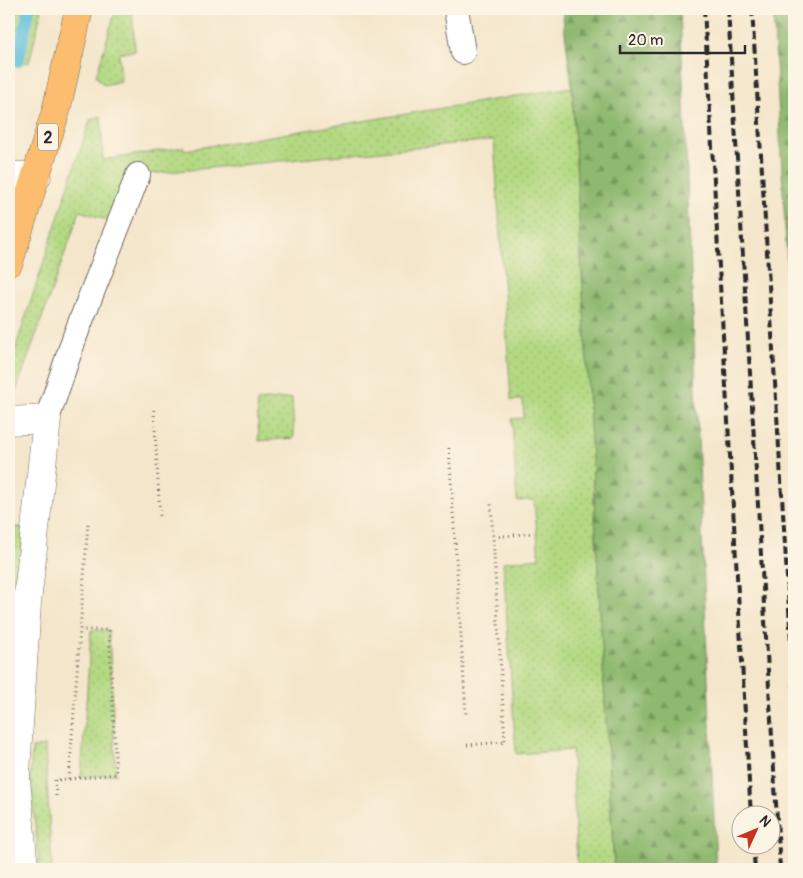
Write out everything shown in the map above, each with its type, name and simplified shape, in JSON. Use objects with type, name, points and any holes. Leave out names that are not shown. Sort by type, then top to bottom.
[{"type":"main road","name":"2","points":[[9,262],[56,111],[79,9]]},
{"type":"street","points":[[9,176],[37,176]]},
{"type":"street","points":[[9,421],[47,419],[27,603],[12,780],[24,869]]},
{"type":"lane","points":[[456,9],[463,52]]},
{"type":"lane","points":[[47,419],[75,336],[138,175]]},
{"type":"path","points":[[154,410],[160,517]]},
{"type":"path","points":[[449,448],[466,714]]},
{"type":"path","points":[[467,745],[505,742],[491,503]]},
{"type":"path","points":[[69,779],[88,523]]},
{"type":"path","points":[[494,536],[533,533]]},
{"type":"path","points":[[56,800],[55,780],[116,774],[109,630],[81,630]]},
{"type":"green space","points":[[10,9],[42,9],[29,63],[9,58]]},
{"type":"green space","points":[[116,9],[132,9],[135,51],[119,53],[121,81],[104,85],[96,76]]},
{"type":"green space","points":[[562,9],[680,9],[716,869],[614,869],[572,87]]},
{"type":"green space","points":[[773,9],[794,9],[794,388]]},
{"type":"green space","points":[[572,87],[614,869],[577,869],[572,750],[516,754],[503,562],[539,558],[534,500],[517,501],[512,419],[524,418],[523,400],[511,400],[494,140],[138,175],[119,224],[80,211],[15,394],[9,391],[9,368],[90,120],[101,116],[103,160],[184,147],[184,150]]},
{"type":"green space","points":[[292,398],[294,438],[259,441],[257,401]]},
{"type":"green space","points":[[9,526],[24,528],[9,688]]},
{"type":"green space","points":[[91,630],[109,630],[116,774],[81,778]]},
{"type":"green space","points":[[45,746],[52,869],[40,869],[30,778],[32,748]]},
{"type":"waterway","points":[[18,61],[29,9]]},
{"type":"railway","points":[[704,9],[750,806]]},
{"type":"railway","points":[[728,9],[780,869]]},
{"type":"railway","points":[[752,9],[794,691]]},
{"type":"railway","points":[[754,856],[755,869]]}]
